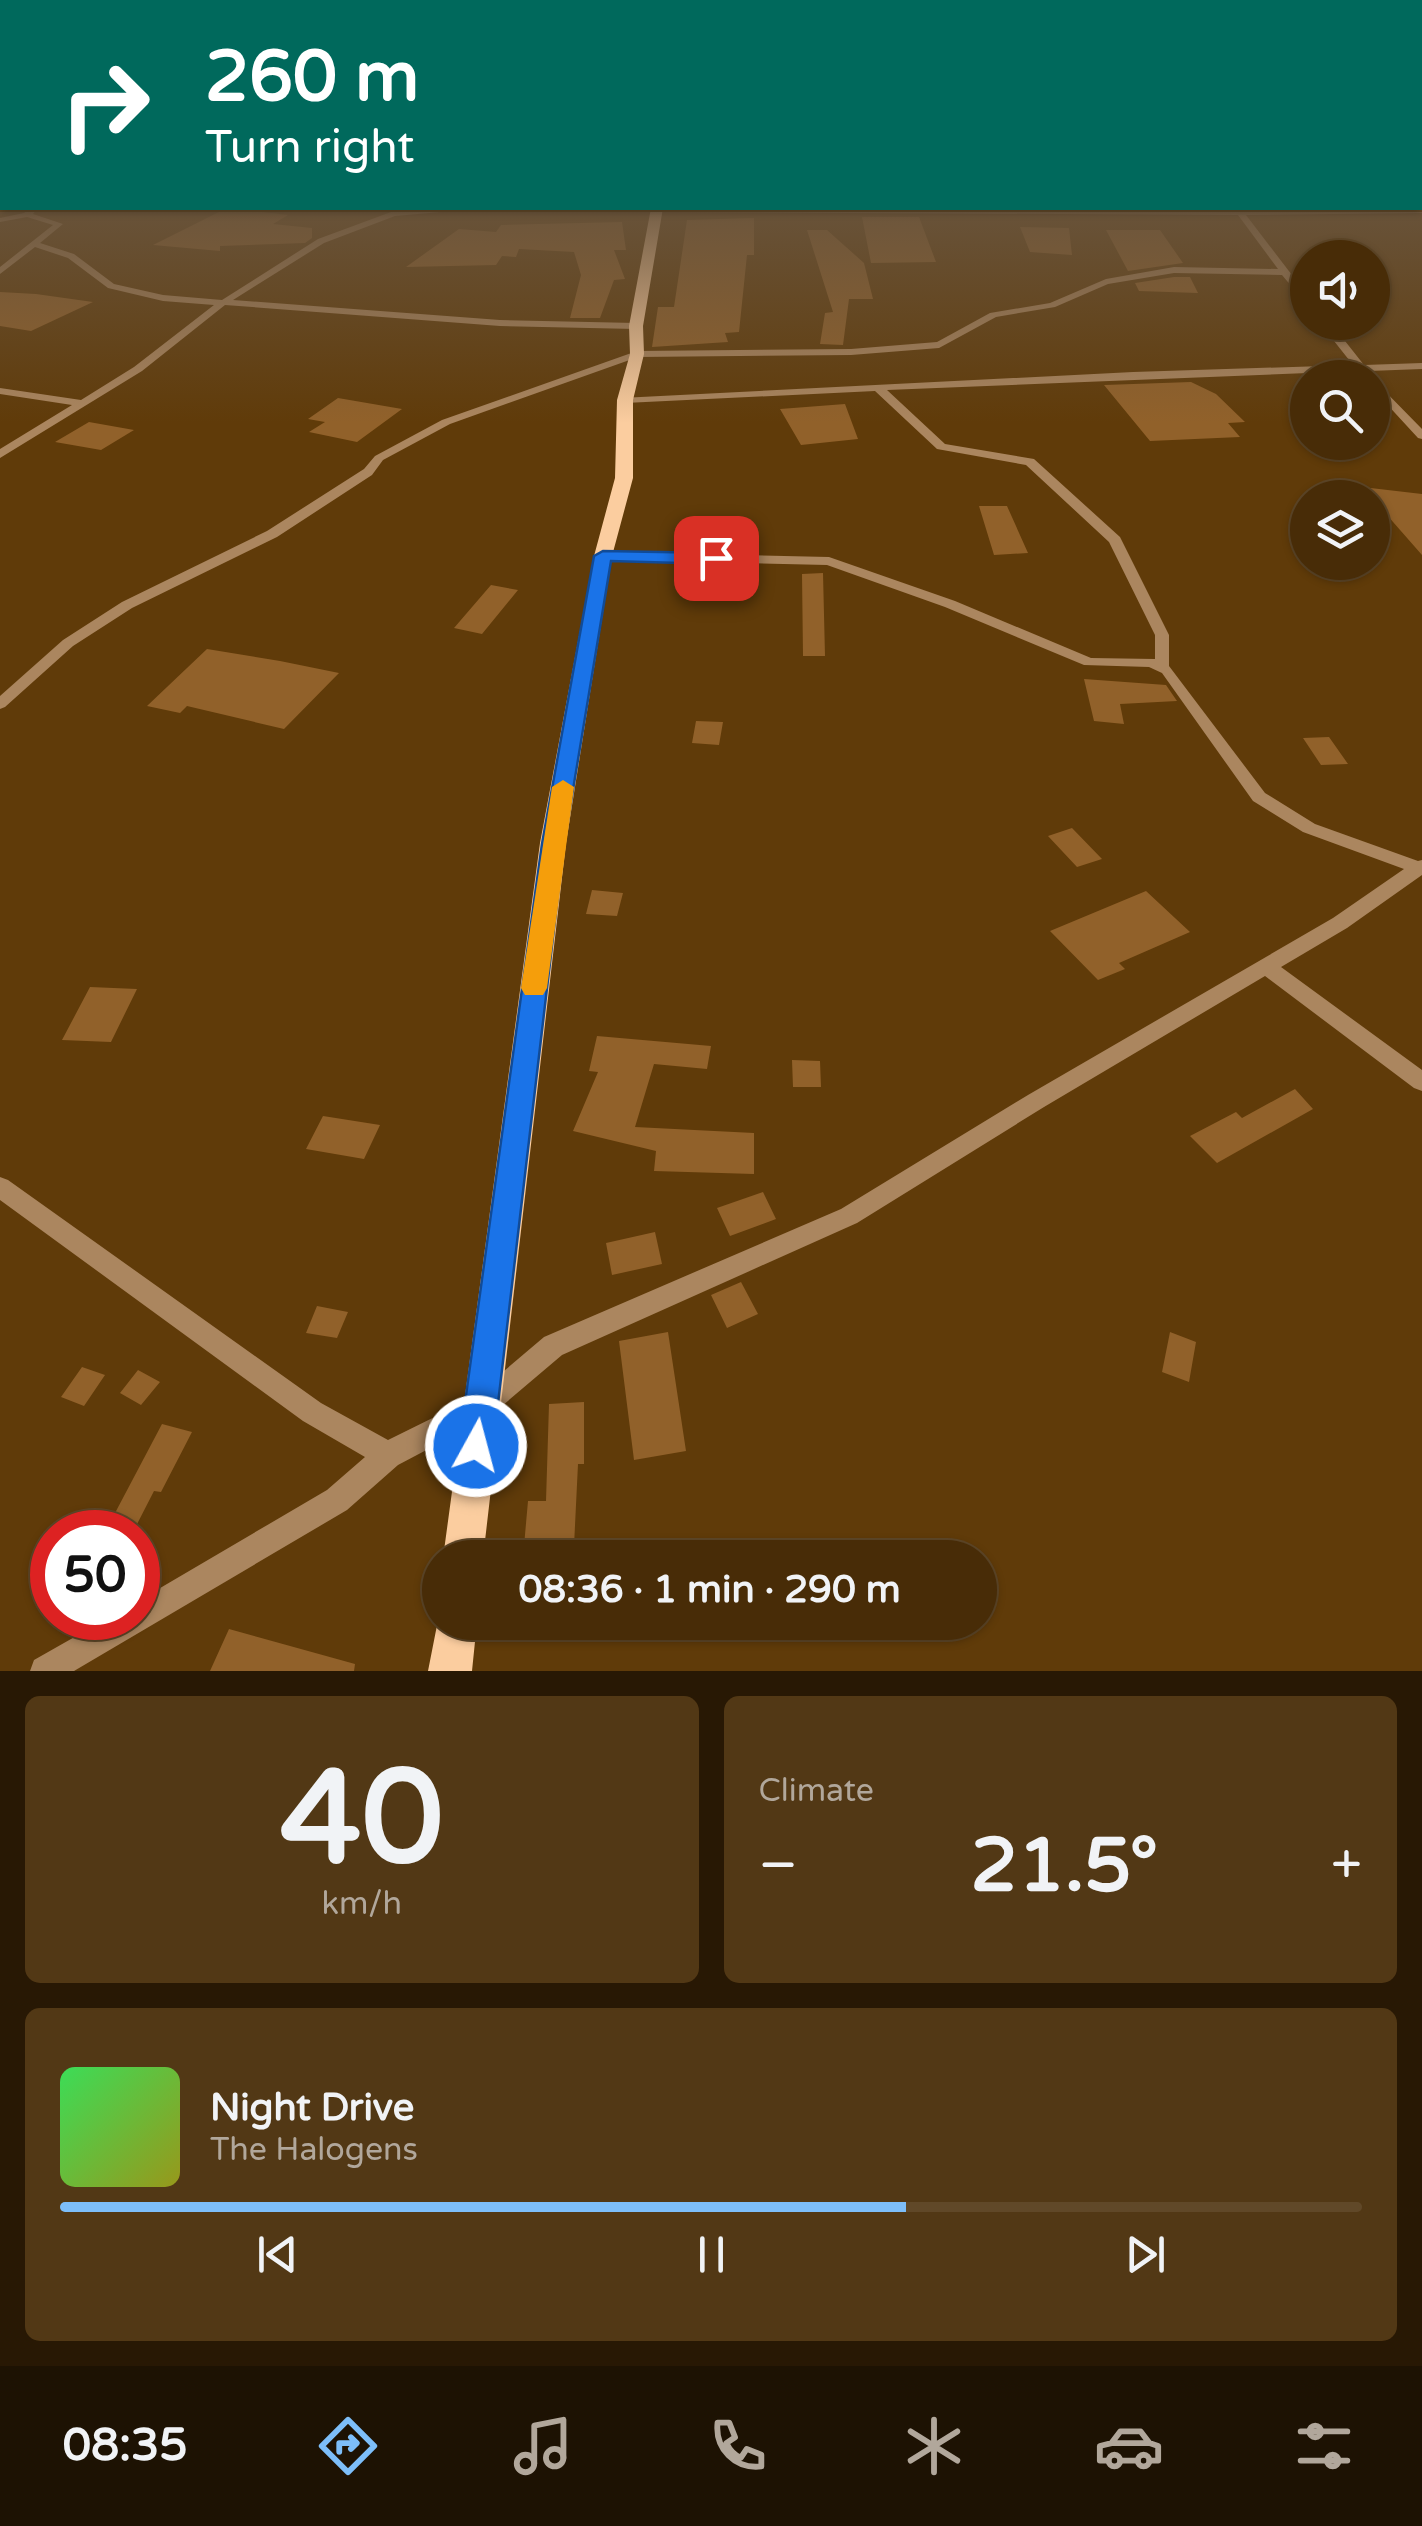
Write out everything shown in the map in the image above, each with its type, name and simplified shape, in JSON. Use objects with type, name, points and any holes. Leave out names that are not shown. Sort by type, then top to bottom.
[{"type":"main road","points":[[465,1540],[553,844],[603,556],[624,478],[625,400],[636,354],[636,326],[646,267]]},
{"type":"main road","points":[[450,1671],[454,1640]]},
{"type":"street","points":[[86,267],[111,286],[136,294],[220,304],[500,323],[636,326]]},
{"type":"street","points":[[0,454],[138,369],[220,304],[279,267]]},
{"type":"street","points":[[1279,267],[1290,280]]},
{"type":"street","points":[[0,704],[68,643],[128,605],[272,534],[368,472],[379,458],[414,436],[636,354],[850,352],[940,345],[993,315],[1052,305],[1118,280],[1174,270],[1283,272]]},
{"type":"street","points":[[1339,340],[1355,360]]},
{"type":"street","points":[[1390,372],[1422,366]]},
{"type":"street","points":[[625,400],[1290,370]]},
{"type":"street","points":[[880,390],[941,447],[1030,462],[1115,540],[1162,635],[1162,668]]},
{"type":"street","points":[[0,391],[82,402]]},
{"type":"street","points":[[1390,400],[1422,436]]},
{"type":"street","points":[[603,556],[829,561],[950,604],[1089,662],[1151,663],[1162,668],[1206,720],[1260,797],[1309,828],[1420,867]]},
{"type":"street","points":[[160,1604],[337,1500],[388,1456],[480,1408],[552,1346],[849,1216],[1340,923],[1420,867]]},
{"type":"street","points":[[1266,966],[1422,1082]]},
{"type":"street","points":[[0,1187],[312,1412],[388,1456]]},
{"type":"street","points":[[45,1671],[98,1640]]},
{"type":"building","points":[[579,267],[620,267],[625,279],[614,280],[600,318],[570,318],[581,275]]},
{"type":"building","points":[[680,267],[746,267],[739,332],[725,333],[728,342],[652,347],[658,307],[674,307]]},
{"type":"building","points":[[819,267],[865,267],[873,299],[849,299],[843,345],[820,344],[825,313],[833,312]]},
{"type":"building","points":[[1190,277],[1198,293],[1139,291],[1135,283]]},
{"type":"building","points":[[0,292],[93,302],[31,331],[0,326]]},
{"type":"building","points":[[1191,382],[1216,394],[1245,422],[1228,423],[1240,437],[1150,441],[1104,385]]},
{"type":"building","points":[[338,398],[402,409],[357,442],[309,432],[325,422],[308,419]]},
{"type":"building","points":[[845,404],[858,439],[801,445],[780,409]]},
{"type":"building","points":[[89,422],[134,430],[101,450],[55,442]]},
{"type":"building","points":[[1390,490],[1422,494],[1422,555],[1390,519]]},
{"type":"building","points":[[979,506],[1007,506],[1028,553],[994,555]]},
{"type":"building","points":[[823,573],[825,656],[803,656],[802,574]]},
{"type":"building","points":[[491,585],[518,590],[482,634],[454,628]]},
{"type":"building","points":[[207,649],[339,673],[284,729],[187,706],[180,713],[147,706]]},
{"type":"building","points":[[1084,679],[1166,685],[1177,701],[1120,704],[1124,724],[1094,721]]},
{"type":"building","points":[[696,721],[723,722],[719,745],[692,743]]},
{"type":"building","points":[[1329,737],[1348,764],[1321,765],[1303,738]]},
{"type":"building","points":[[1072,828],[1102,859],[1077,867],[1048,836]]},
{"type":"building","points":[[592,890],[623,893],[617,916],[586,914]]},
{"type":"building","points":[[1146,891],[1190,932],[1119,963],[1125,969],[1098,980],[1050,931]]},
{"type":"building","points":[[90,987],[137,989],[111,1042],[62,1040]]},
{"type":"building","points":[[597,1036],[711,1046],[707,1069],[654,1064],[635,1127],[754,1133],[754,1174],[654,1171],[656,1151],[573,1131],[598,1072],[589,1071]]},
{"type":"building","points":[[792,1060],[820,1061],[821,1087],[793,1087]]},
{"type":"building","points":[[1295,1089],[1313,1109],[1217,1163],[1190,1136],[1236,1112],[1242,1118]]},
{"type":"building","points":[[323,1116],[380,1125],[364,1159],[306,1149]]},
{"type":"building","points":[[763,1192],[776,1219],[730,1236],[717,1208]]},
{"type":"building","points":[[655,1232],[662,1264],[612,1275],[606,1243]]},
{"type":"building","points":[[741,1282],[758,1314],[727,1328],[711,1295]]},
{"type":"building","points":[[317,1306],[348,1312],[337,1338],[306,1333]]},
{"type":"building","points":[[668,1332],[686,1451],[634,1460],[619,1341]]},
{"type":"building","points":[[1170,1332],[1196,1342],[1189,1382],[1162,1372]]},
{"type":"building","points":[[82,1367],[105,1375],[84,1406],[61,1397]]},
{"type":"building","points":[[138,1370],[160,1382],[141,1405],[120,1393]]},
{"type":"building","points":[[584,1402],[584,1464],[578,1464],[574,1540],[525,1540],[528,1501],[546,1501],[549,1404]]},
{"type":"building","points":[[162,1424],[192,1432],[161,1492],[154,1491],[144,1510],[117,1510]]},
{"type":"building","points":[[229,1629],[355,1664],[354,1671],[210,1671]]},
{"type":"slow traffic","points":[[534,988],[563,787]]},
{"type":"route","points":[[476,1446],[553,844],[603,556],[716,558]]}]
